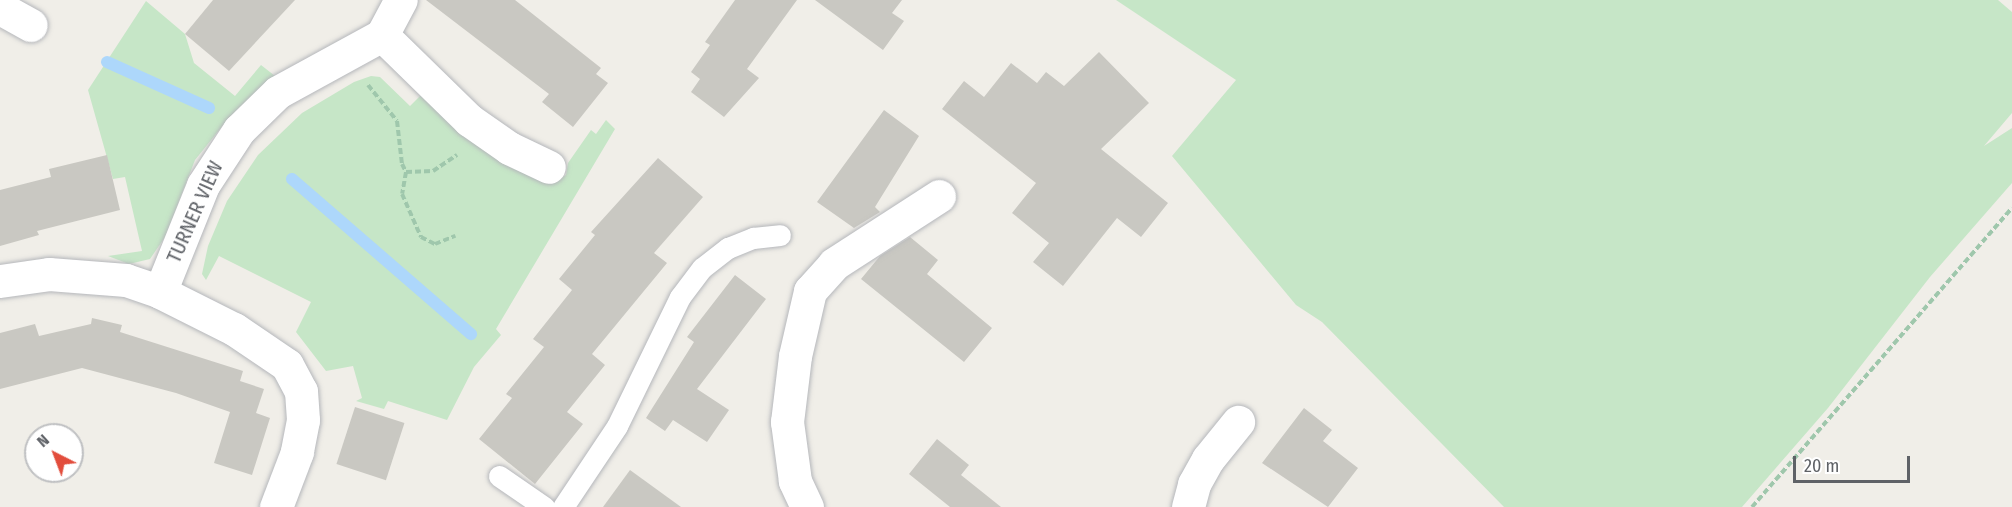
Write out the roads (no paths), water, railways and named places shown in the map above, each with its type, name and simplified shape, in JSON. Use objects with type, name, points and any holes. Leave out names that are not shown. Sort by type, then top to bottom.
[{"type":"street","points":[[401,0],[382,35],[480,128],[509,148],[549,167]]},
{"type":"street","points":[[0,8],[32,25]]},
{"type":"street","name":"TURNER VIEW","points":[[160,292],[203,184],[239,130],[278,92],[347,52],[382,35]]},
{"type":"street","points":[[807,507],[795,481],[787,422],[795,356],[810,291],[834,264],[939,196]]},
{"type":"street","points":[[0,281],[49,274],[90,274],[126,280],[160,292],[260,343],[287,366],[301,391],[303,420],[297,452],[276,507]]},
{"type":"street","points":[[1188,507],[1194,484],[1208,459],[1238,422]]},
{"type":"lane","points":[[563,507],[617,426],[680,297],[702,268],[728,248],[753,238],[780,236]]},
{"type":"lane","points":[[500,476],[544,507]]},
{"type":"waterway","points":[[107,62],[209,108]]},
{"type":"waterway","points":[[292,179],[471,334]]}]
